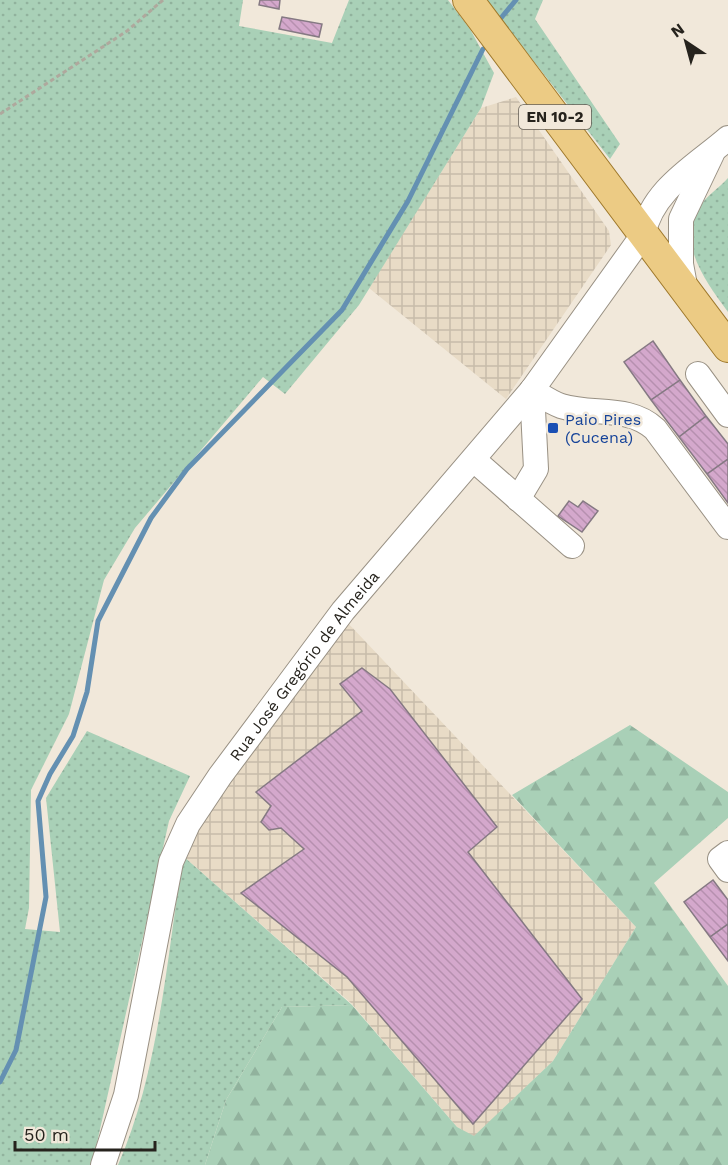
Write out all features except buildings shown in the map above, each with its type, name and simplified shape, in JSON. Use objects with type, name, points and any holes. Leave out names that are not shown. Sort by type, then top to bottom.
[{"type":"main road","name":"EN 10-2","points":[[468,0],[728,347]]},
{"type":"street","points":[[609,189],[627,199],[641,201],[667,189],[720,145]]},
{"type":"street","points":[[686,293],[681,264],[681,219],[720,145]]},
{"type":"street","name":"Rua José Gregório de Almeida","points":[[103,1165],[126,1095],[171,862],[188,824],[220,776],[343,610],[532,390],[643,235],[646,220],[667,189]]},
{"type":"street","points":[[643,235],[665,229],[681,219]]},
{"type":"street","points":[[698,375],[728,415]]},
{"type":"street","points":[[518,499],[536,469],[532,390]]},
{"type":"street","points":[[532,390],[563,406],[632,414],[644,419],[655,429],[728,527]]},
{"type":"street","points":[[474,460],[572,546]]},
{"type":"street","points":[[728,853],[720,859],[728,870]]},
{"type":"path","points":[[0,114],[127,31],[164,0]]},
{"type":"shaded area","points":[[516,97],[609,231],[611,245],[506,399],[369,288],[481,108]]},
{"type":"shaded area","points":[[346,621],[636,927],[553,1061],[474,1137],[457,1127],[351,1003],[183,856],[222,789]]},
{"type":"green space","points":[[0,0],[243,0],[239,26],[332,43],[349,0],[448,0],[470,29],[494,73],[481,108],[359,305],[285,394],[263,377],[135,528],[104,580],[69,714],[31,790],[29,908],[25,929],[60,932],[46,798],[87,731],[190,776],[169,821],[92,1165],[0,1165]]},
{"type":"green space","points":[[486,0],[543,0],[535,19],[620,144],[610,159]]},
{"type":"green space","points":[[728,178],[728,312],[697,263],[691,236],[692,222],[698,209],[704,200]]},
{"type":"green space","points":[[630,725],[728,792],[728,818],[654,883],[728,986],[728,1165],[205,1165],[226,1100],[282,1007],[352,1005],[457,1127],[474,1136],[553,1061],[636,927],[512,795]]},
{"type":"green space","points":[[183,856],[352,1005],[282,1007],[226,1100],[205,1165],[118,1165],[132,1129],[152,1053],[160,1014]]},
{"type":"waterway","points":[[501,18],[516,0]]},
{"type":"waterway","points":[[0,1082],[16,1050],[46,897],[38,801],[50,774],[73,736],[87,692],[98,621],[151,518],[187,469],[342,310],[408,201],[483,49]]},
{"type":"place","name":"Paio Pires (Cucena)","points":[[553,428]]}]
